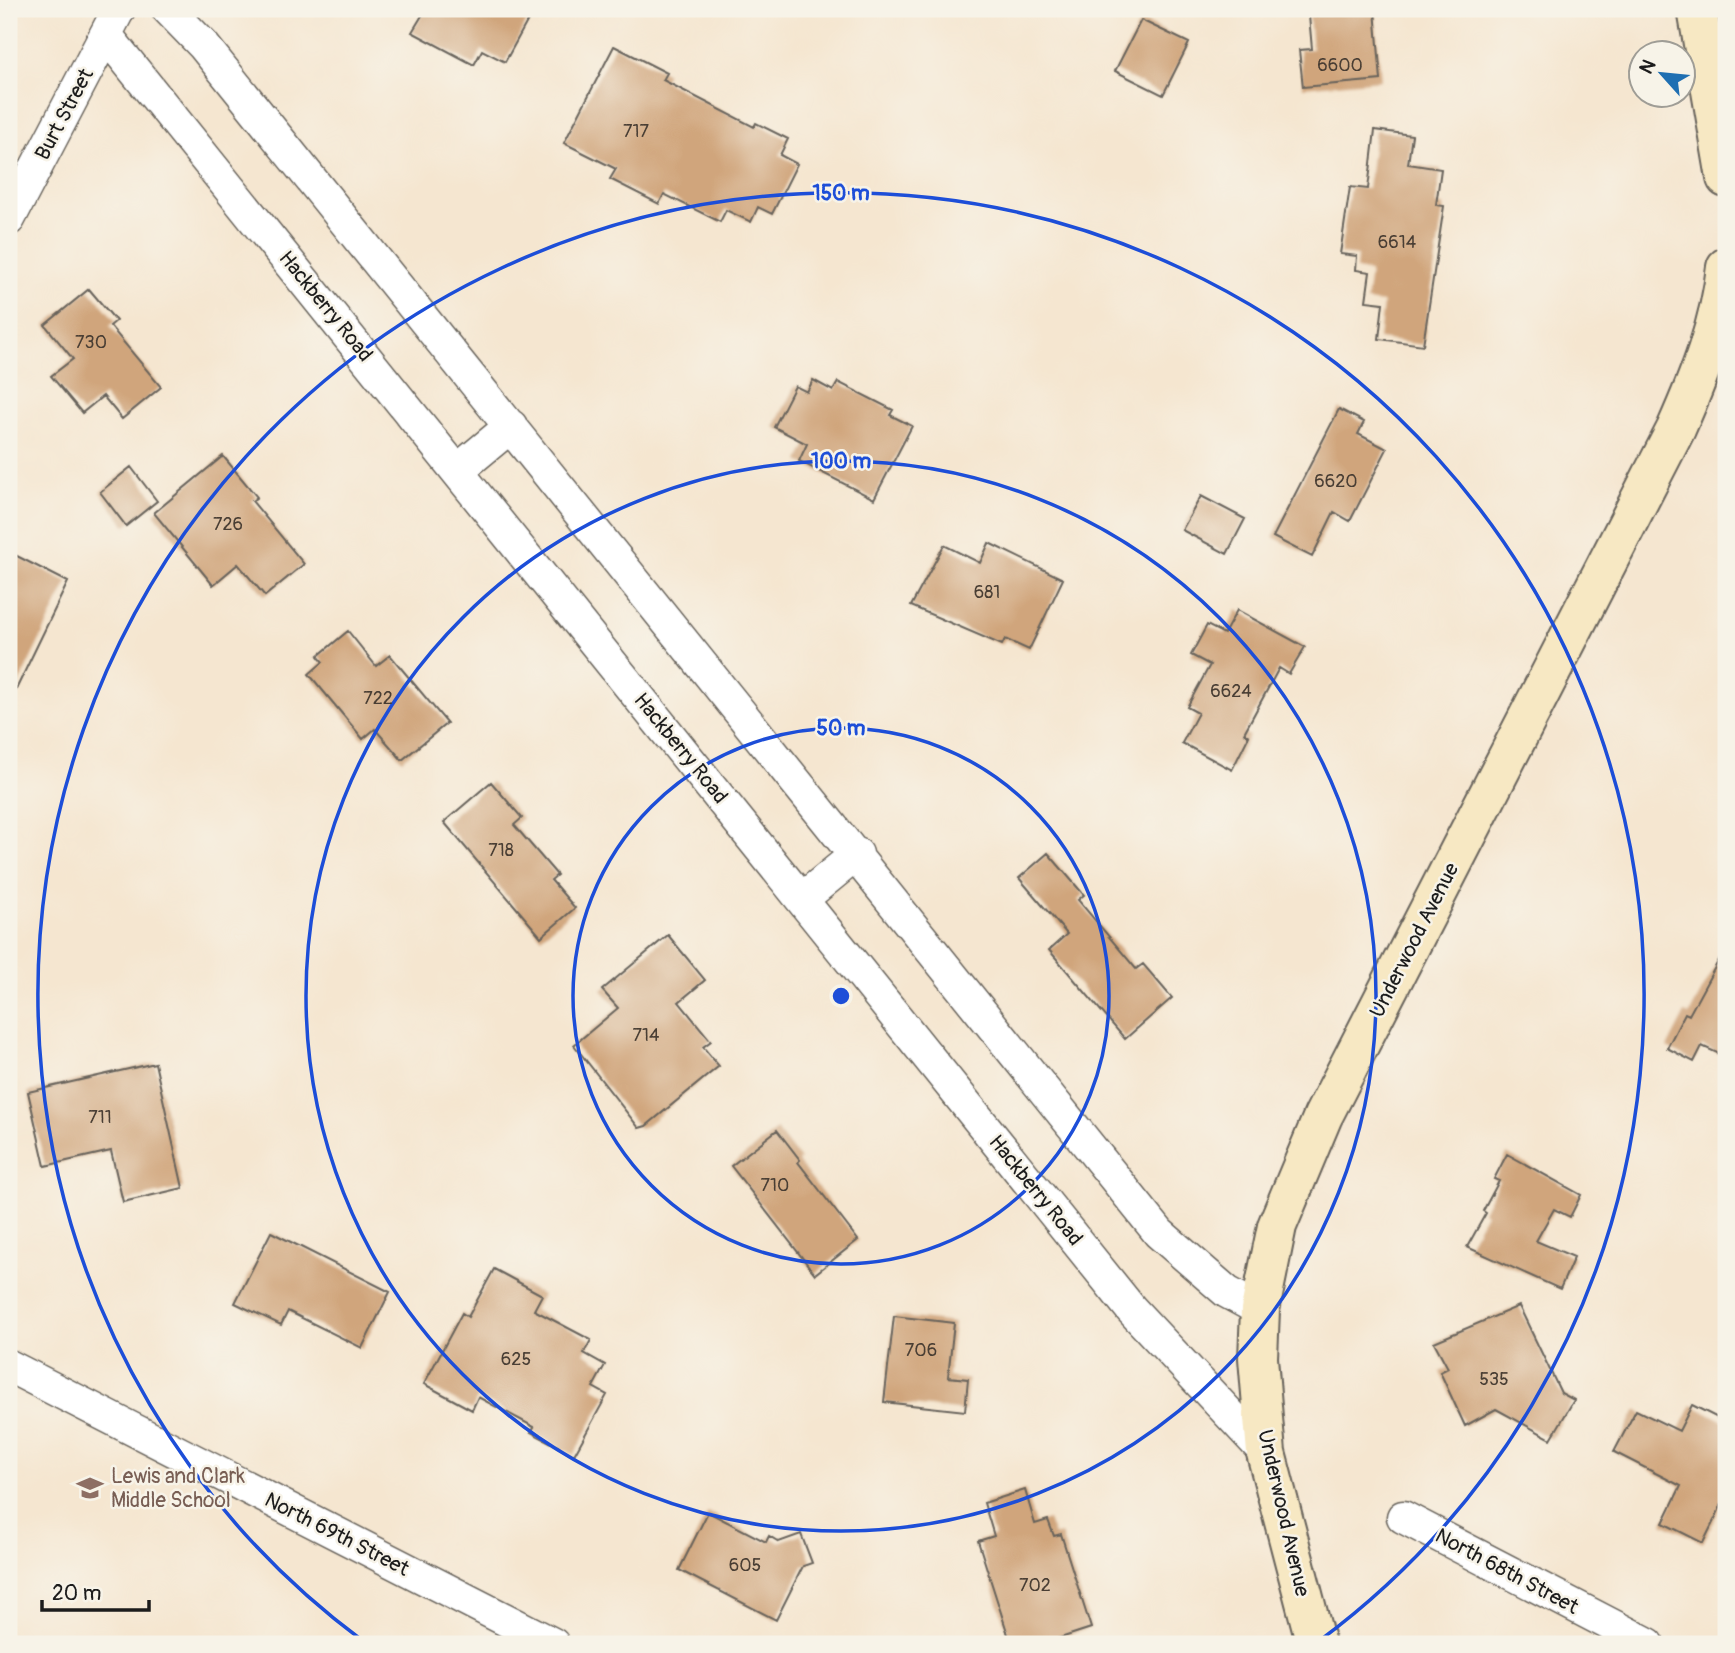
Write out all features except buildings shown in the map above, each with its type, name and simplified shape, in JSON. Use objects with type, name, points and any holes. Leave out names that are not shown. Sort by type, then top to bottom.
[{"type":"main road","points":[[1697,9],[1726,178]]},
{"type":"main road","name":"Underwood Avenue","points":[[1316,1644],[1266,1453],[1259,1398],[1260,1310],[1277,1226],[1313,1138],[1676,429],[1703,367],[1717,317],[1726,267]]},
{"type":"street","points":[[168,9],[203,44],[857,854],[1159,1233],[1221,1288],[1260,1310]]},
{"type":"street","name":"Burt Street","points":[[9,219],[112,22]]},
{"type":"street","name":"Hackberry Road","points":[[112,22],[458,470],[1131,1308],[1266,1453]]},
{"type":"street","points":[[458,470],[511,426]]},
{"type":"street","points":[[802,899],[857,854]]},
{"type":"street","name":"North 69th Street","points":[[9,1366],[553,1644]]},
{"type":"street","name":"North 68th Street","points":[[1403,1517],[1648,1644]]},
{"type":"place","name":"Lewis and Clark Middle School","points":[[90,1488]]}]
